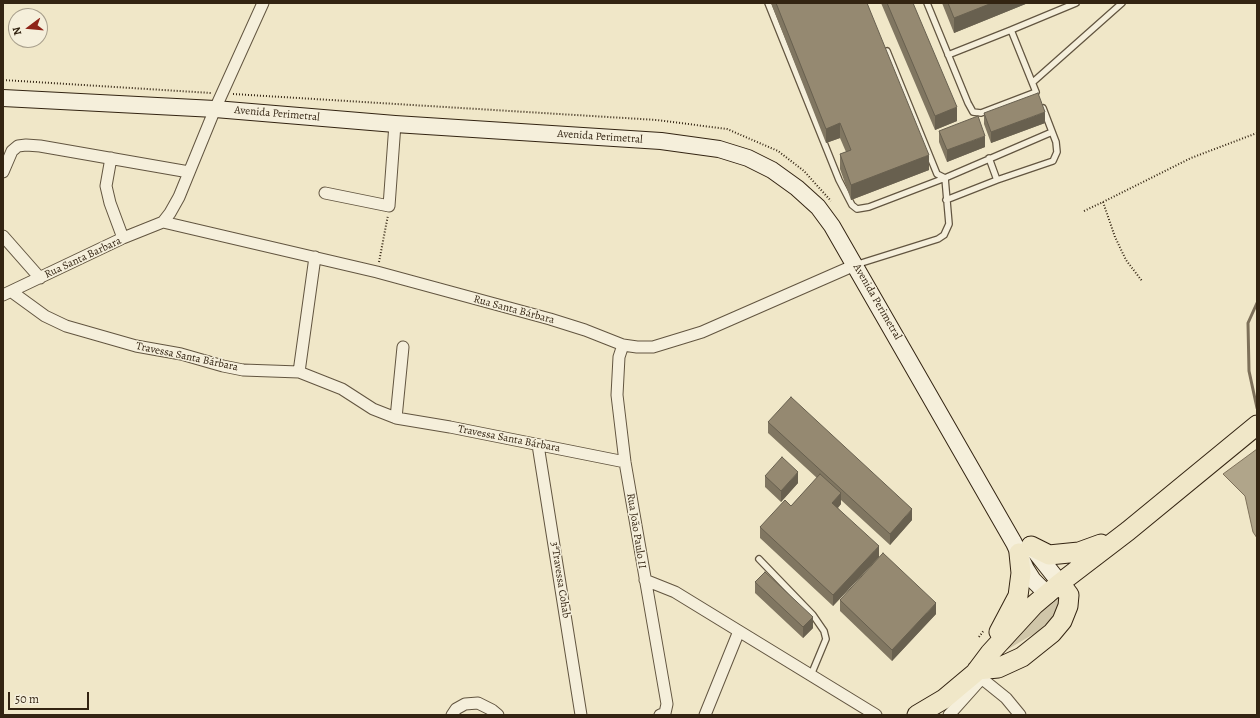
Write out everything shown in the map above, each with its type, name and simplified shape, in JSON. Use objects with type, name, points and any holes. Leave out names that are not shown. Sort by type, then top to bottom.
[{"type":"highway","points":[[990,653],[1034,605],[1128,531],[1257,425]]},
{"type":"highway","points":[[932,715],[946,707],[978,674],[990,653],[1018,596],[1025,550],[1049,555],[1063,555],[1079,552],[1096,546],[1128,531]]},
{"type":"highway","points":[[978,674],[998,668],[1022,657],[1052,633],[1062,621],[1068,606],[1069,595],[1054,589]]},
{"type":"highway","points":[[917,715],[946,707]]},
{"type":"main road","name":"Avenida Perimetral","points":[[3,98],[215,109],[396,124],[661,142],[719,149],[754,161],[772,170],[797,188],[818,208],[832,226],[1000,520],[1014,528],[1025,550]]},
{"type":"main road","points":[[1025,550],[1054,589]]},
{"type":"street","points":[[163,222],[179,197],[215,109],[264,3]]},
{"type":"street","points":[[325,193],[390,206],[396,124]]},
{"type":"street","points":[[3,172],[12,151],[18,146],[26,145],[40,146],[189,172]]},
{"type":"street","points":[[111,158],[106,186],[110,203],[123,238]]},
{"type":"street","name":"Rua Santa Bárbara","points":[[163,222],[377,272],[550,319],[585,330],[623,345],[653,347],[702,332],[855,265]]},
{"type":"street","name":"Rua Santa Barbara","points":[[7,294],[123,238],[163,222]]},
{"type":"street","points":[[3,236],[40,278]]},
{"type":"street","points":[[299,372],[315,257]]},
{"type":"street","name":"Travessa Santa Bárbara","points":[[7,294],[45,316],[66,326],[136,346],[181,354],[243,370],[299,372],[342,389],[373,409],[396,418],[624,462]]},
{"type":"street","name":"Rua João Paulo II","points":[[623,345],[619,357],[617,395],[624,462],[667,704],[667,709],[661,715]]},
{"type":"street","points":[[396,418],[403,347]]},
{"type":"street","name":"3ªTravessa Cohab","points":[[538,445],[581,715]]},
{"type":"street","points":[[645,580],[675,592],[876,715]]},
{"type":"street","points":[[705,715],[739,631]]},
{"type":"street","points":[[978,674],[1006,698],[1020,715]]},
{"type":"street","points":[[452,715],[456,709],[465,704],[478,703],[492,710],[498,715]]},
{"type":"lane","points":[[768,3],[839,180],[852,205],[857,209],[865,208],[944,178],[1052,132]]},
{"type":"lane","points":[[927,3],[973,112],[981,113],[989,111],[1036,92]]},
{"type":"lane","points":[[948,55],[1076,3]]},
{"type":"lane","points":[[1033,82],[1120,4]]},
{"type":"lane","points":[[946,200],[997,180],[1053,161],[1057,152],[1052,132],[1011,30]]},
{"type":"lane","points":[[885,46],[937,174],[944,178]]},
{"type":"lane","points":[[989,158],[997,180]]},
{"type":"lane","points":[[855,265],[944,235],[948,224],[944,178]]},
{"type":"lane","points":[[759,560],[813,615],[824,631],[826,639],[811,675]]},
{"type":"path","points":[[1084,211],[1191,158],[1257,133]]},
{"type":"path","points":[[1103,202],[1115,237],[1126,260],[1142,281]]},
{"type":"path","points":[[377,272],[390,206]]},
{"type":"path","points":[[979,637],[987,626]]},
{"type":"shaded area","points":[[1257,449],[1257,538],[1253,532],[1245,496],[1223,474]]},
{"type":"shaded area","points":[[1061,594],[1061,602],[1057,611],[1047,623],[1037,632],[993,658],[1034,617]]},
{"type":"building","points":[[776,3],[867,3],[929,155],[851,185],[840,154],[851,150],[840,123],[826,129]]},
{"type":"building","points":[[887,3],[913,3],[957,107],[935,116]]},
{"type":"building","points":[[948,3],[992,3],[954,18]]},
{"type":"building","points":[[1038,93],[1045,112],[991,132],[984,113]]},
{"type":"building","points":[[978,116],[985,136],[947,150],[939,131]]},
{"type":"building","points":[[791,397],[912,509],[890,534],[768,422]]},
{"type":"building","points":[[782,457],[798,472],[781,491],[765,476]]},
{"type":"building","points":[[820,474],[841,493],[832,503],[879,546],[833,595],[760,527],[785,500],[791,506]]},
{"type":"building","points":[[883,553],[936,603],[892,650],[840,600]]},
{"type":"building","points":[[765,572],[813,617],[803,627],[755,582]]},
{"type":"waterway","points":[[1257,303],[1248,323],[1249,371],[1257,408]]}]
